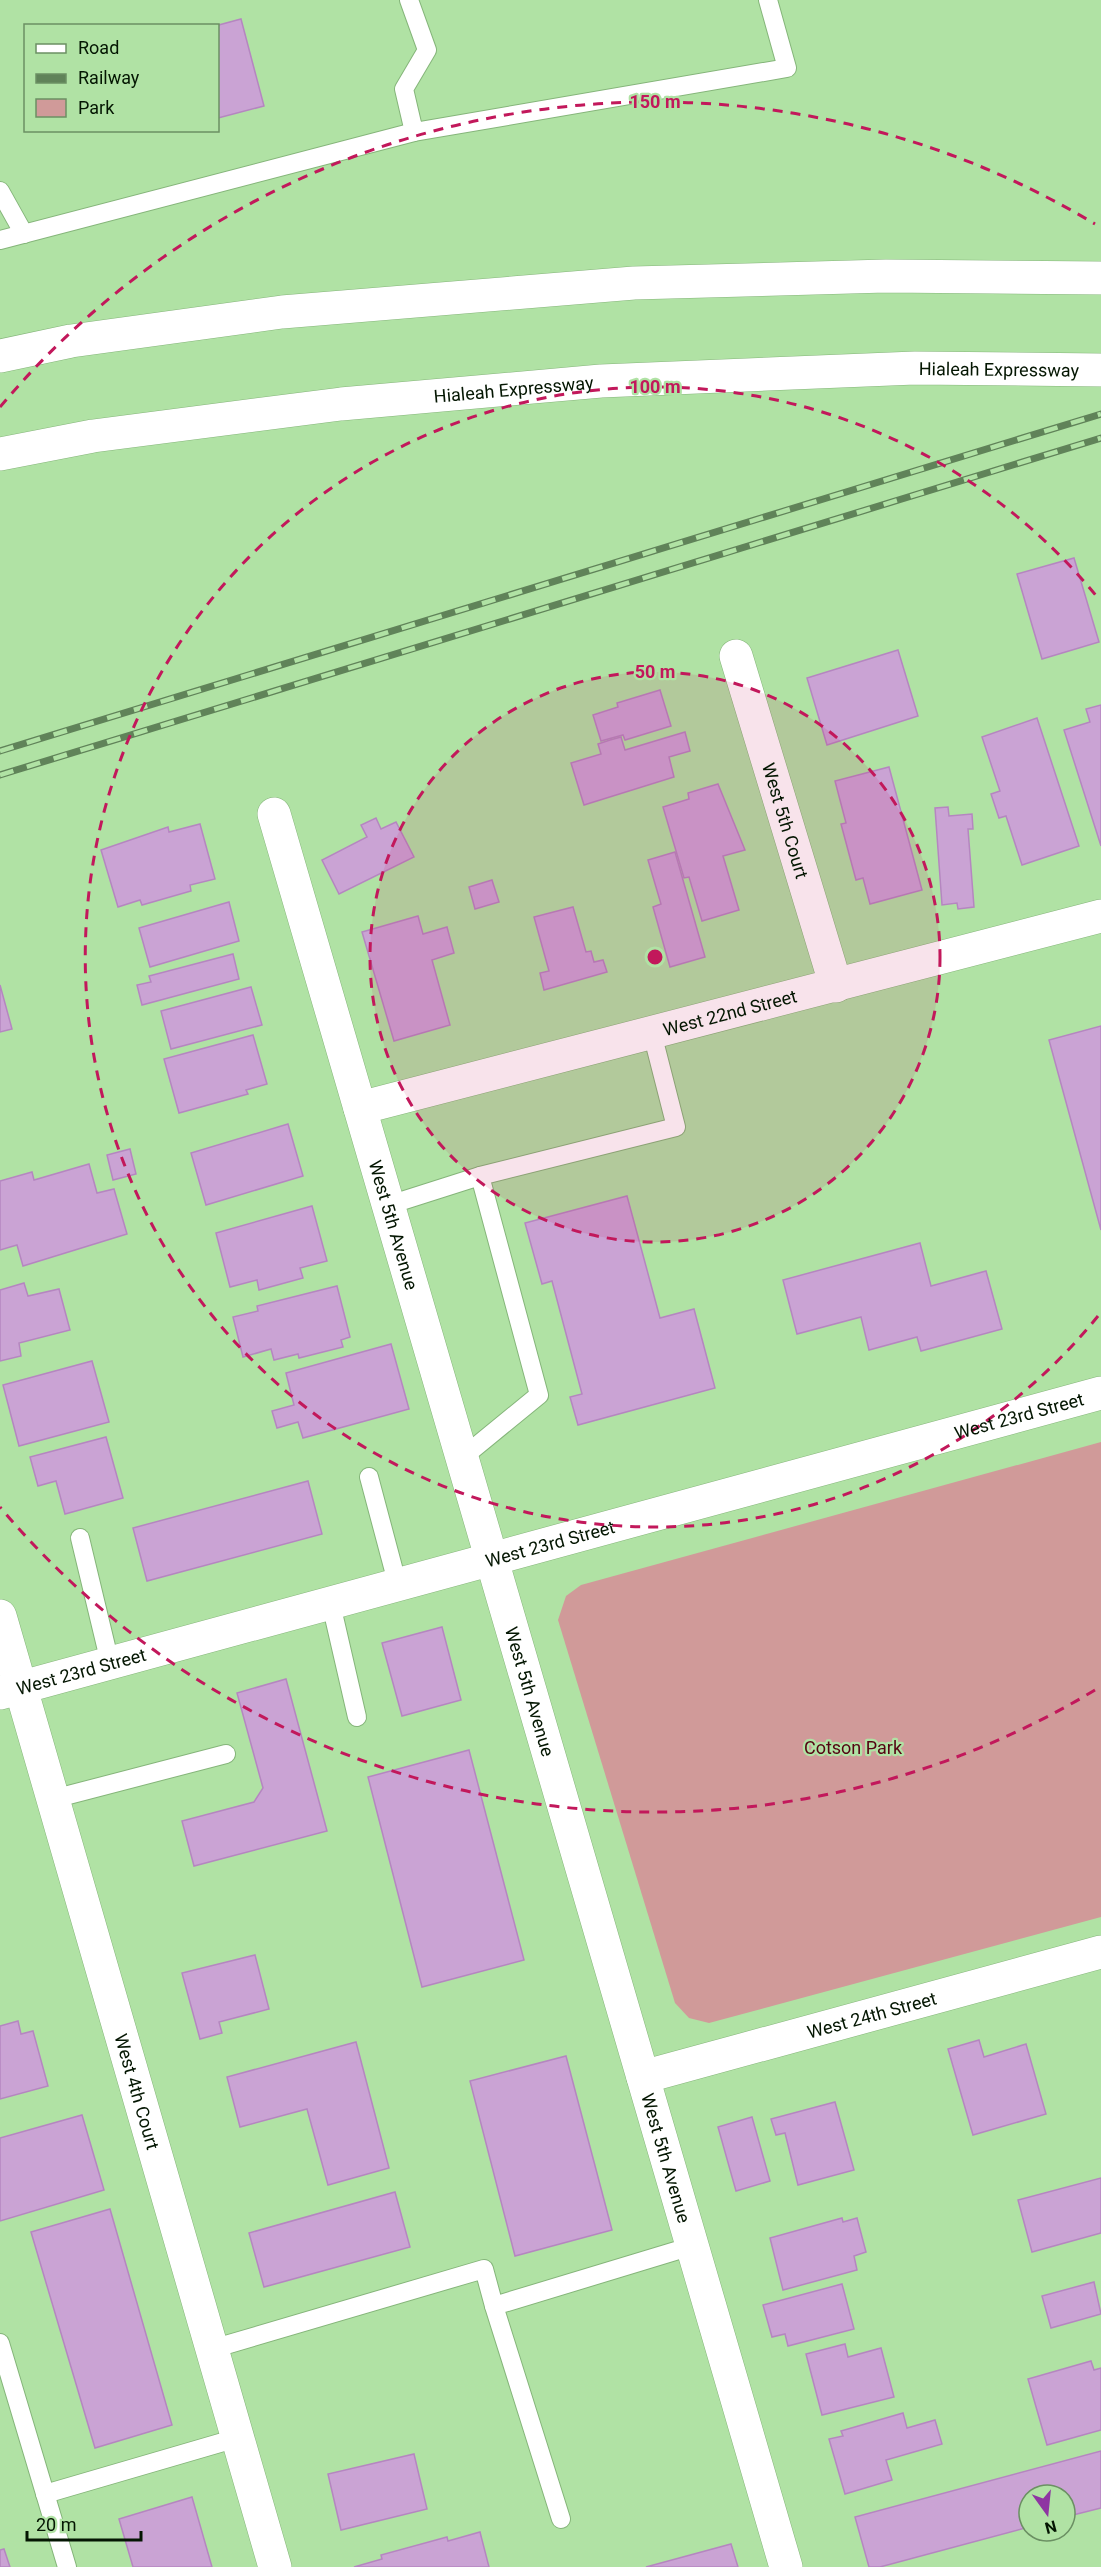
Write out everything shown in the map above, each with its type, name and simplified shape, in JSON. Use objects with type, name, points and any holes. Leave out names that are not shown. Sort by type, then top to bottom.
[{"type":"street","points":[[0,356],[71,341],[282,312],[426,298],[634,283],[886,276],[1101,278]]},
{"type":"street","name":"Hialeah Expressway","points":[[0,454],[93,436],[341,404],[602,381],[915,368],[1101,370]]},
{"type":"street","name":"West 5th Court","points":[[736,656],[836,986]]},
{"type":"street","name":"West 5th Avenue","points":[[274,814],[786,2567]]},
{"type":"street","name":"West 22nd Street","points":[[360,1108],[1101,916]]},
{"type":"street","name":"West 23rd Street","points":[[10,1690],[492,1561],[1101,1393]]},
{"type":"street","name":"West 4th Court","points":[[0,1616],[10,1690],[53,1799],[275,2567]]},
{"type":"street","name":"West 24th Street","points":[[643,2077],[1101,1952]]},
{"type":"lane","points":[[409,0],[427,50],[404,89],[414,132]]},
{"type":"lane","points":[[0,240],[414,132],[787,68],[768,0]]},
{"type":"lane","points":[[0,190],[24,234]]},
{"type":"lane","points":[[389,1205],[480,1176],[676,1126],[652,1033]]},
{"type":"lane","points":[[462,1458],[539,1395],[480,1176]]},
{"type":"lane","points":[[369,1477],[398,1586]]},
{"type":"lane","points":[[80,1538],[110,1663]]},
{"type":"lane","points":[[331,1604],[357,1717]]},
{"type":"lane","points":[[53,1799],[226,1754]]},
{"type":"lane","points":[[494,2306],[692,2246]]},
{"type":"lane","points":[[212,2349],[484,2269],[561,2518]]},
{"type":"lane","points":[[0,2343],[67,2567]]},
{"type":"lane","points":[[45,2494],[237,2438]]},
{"type":"green space","name":"Cotson Park","points":[[1101,1442],[1101,1917],[709,2023],[689,2018],[675,2003],[558,1620],[566,1596],[581,1585]]},
{"type":"building","points":[[241,19],[264,106],[219,118],[219,25]]},
{"type":"building","points":[[1074,558],[1099,642],[1042,659],[1017,574]]},
{"type":"building","points":[[898,650],[918,716],[827,745],[807,678]]},
{"type":"building","points":[[660,690],[671,726],[625,740],[623,735],[601,741],[593,715],[618,707],[617,703]]},
{"type":"building","points":[[1101,705],[1101,846],[1064,730],[1090,722],[1086,709]]},
{"type":"building","points":[[1037,718],[1079,846],[1022,865],[1006,816],[999,818],[991,794],[1000,791],[982,737]]},
{"type":"building","points":[[685,732],[690,751],[669,757],[674,777],[584,805],[571,763],[601,754],[598,744],[621,737],[625,750]]},
{"type":"building","points":[[889,767],[922,890],[870,904],[863,878],[856,880],[841,824],[846,823],[835,781]]},
{"type":"building","points":[[718,784],[745,850],[723,856],[739,910],[702,921],[689,877],[684,878],[663,807],[689,799],[688,793]]},
{"type":"building","points":[[948,807],[949,816],[972,814],[973,829],[968,829],[974,907],[958,909],[957,903],[942,905],[935,808]]},
{"type":"building","points":[[376,818],[381,829],[396,822],[414,857],[339,894],[322,860],[367,837],[361,825]]},
{"type":"building","points":[[200,824],[215,879],[190,885],[191,891],[142,905],[140,900],[118,907],[101,850],[168,827],[169,832]]},
{"type":"building","points":[[675,852],[705,957],[670,967],[653,907],[661,904],[648,860]]},
{"type":"building","points":[[492,880],[499,902],[475,909],[469,887]]},
{"type":"building","points":[[229,902],[239,941],[150,967],[139,928]]},
{"type":"building","points":[[573,907],[586,952],[591,951],[594,962],[603,960],[607,972],[544,990],[540,973],[549,971],[534,917]]},
{"type":"building","points":[[418,916],[423,934],[447,927],[454,953],[432,960],[450,1025],[394,1041],[362,932]]},
{"type":"building","points":[[233,954],[239,979],[142,1005],[137,985],[151,982],[149,976]]},
{"type":"building","points":[[0,985],[12,1029],[0,1032]]},
{"type":"building","points":[[251,987],[262,1025],[171,1049],[161,1011]]},
{"type":"building","points":[[1101,1026],[1101,1230],[1049,1040]]},
{"type":"building","points":[[253,1035],[267,1084],[246,1090],[248,1094],[179,1113],[164,1059]]},
{"type":"building","points":[[288,1124],[303,1176],[206,1205],[191,1153]]},
{"type":"building","points":[[130,1149],[136,1174],[113,1180],[107,1155]]},
{"type":"building","points":[[89,1164],[97,1193],[114,1189],[127,1234],[23,1266],[17,1245],[0,1250],[0,1181],[32,1172],[34,1180]]},
{"type":"building","points":[[627,1196],[660,1318],[694,1309],[715,1388],[578,1425],[570,1397],[582,1394],[552,1281],[542,1284],[525,1223]]},
{"type":"building","points":[[312,1206],[327,1261],[300,1268],[303,1278],[259,1290],[257,1280],[230,1287],[216,1233]]},
{"type":"building","points":[[920,1243],[931,1286],[986,1271],[1002,1329],[921,1351],[917,1337],[869,1350],[861,1317],[797,1334],[783,1280]]},
{"type":"building","points":[[24,1283],[28,1296],[59,1289],[70,1330],[19,1343],[21,1356],[0,1361],[0,1290]]},
{"type":"building","points":[[337,1286],[350,1337],[341,1340],[343,1347],[299,1358],[298,1354],[274,1360],[271,1349],[243,1357],[233,1317],[258,1311],[257,1306]]},
{"type":"building","points":[[391,1344],[409,1409],[303,1438],[298,1422],[277,1428],[272,1411],[294,1405],[286,1373]]},
{"type":"building","points":[[92,1361],[109,1422],[19,1446],[3,1385]]},
{"type":"building","points":[[106,1437],[123,1498],[65,1514],[56,1481],[38,1486],[30,1457]]},
{"type":"building","points":[[308,1481],[322,1534],[147,1581],[133,1528]]},
{"type":"building","points":[[442,1627],[461,1700],[402,1716],[382,1643]]},
{"type":"building","points":[[286,1679],[327,1831],[194,1866],[182,1821],[254,1802],[263,1788],[237,1693]]},
{"type":"building","points":[[469,1750],[524,1960],[422,1987],[368,1777]]},
{"type":"building","points":[[255,1955],[269,2009],[219,2022],[222,2033],[200,2039],[182,1973]]},
{"type":"building","points":[[18,2021],[21,2034],[33,2031],[48,2086],[0,2099],[0,2026]]},
{"type":"building","points":[[979,2040],[984,2057],[1026,2044],[1046,2114],[973,2135],[948,2049]]},
{"type":"building","points":[[356,2042],[389,2168],[328,2185],[307,2109],[240,2127],[227,2077]]},
{"type":"building","points":[[566,2056],[612,2230],[515,2256],[470,2081]]},
{"type":"building","points":[[835,2102],[854,2170],[798,2185],[785,2133],[776,2135],[771,2119]]},
{"type":"building","points":[[82,2115],[104,2190],[0,2221],[0,2138]]},
{"type":"building","points":[[752,2117],[770,2181],[736,2191],[718,2127]]},
{"type":"building","points":[[1101,2178],[1101,2233],[1032,2252],[1018,2200]]},
{"type":"building","points":[[395,2192],[410,2247],[264,2287],[249,2233]]},
{"type":"building","points":[[110,2209],[172,2425],[95,2448],[31,2232]]},
{"type":"building","points":[[842,2218],[843,2222],[857,2218],[866,2252],[854,2256],[857,2270],[783,2290],[770,2238]]},
{"type":"building","points":[[1094,2282],[1101,2314],[1051,2328],[1042,2296]]},
{"type":"building","points":[[842,2284],[854,2329],[788,2346],[785,2334],[772,2337],[763,2305]]},
{"type":"building","points":[[845,2344],[848,2357],[881,2348],[894,2397],[822,2415],[806,2354]]},
{"type":"building","points":[[1091,2361],[1094,2370],[1101,2368],[1101,2430],[1047,2445],[1028,2379]]},
{"type":"building","points":[[903,2413],[907,2428],[935,2420],[942,2444],[886,2460],[892,2480],[845,2494],[829,2439],[843,2436],[841,2431]]},
{"type":"building","points":[[1101,2451],[1101,2508],[1077,2514],[1077,2483],[1017,2483],[1017,2530],[880,2567],[869,2567],[855,2517]]},
{"type":"building","points":[[414,2454],[427,2509],[341,2530],[328,2474]]},
{"type":"building","points":[[192,2497],[212,2567],[133,2567],[119,2519]]},
{"type":"building","points":[[480,2532],[489,2567],[354,2567],[382,2559],[381,2555],[447,2537],[448,2541]]},
{"type":"building","points":[[731,2544],[738,2567],[646,2567]]},
{"type":"building","points":[[4,2549],[10,2567],[0,2567],[0,2550]]},
{"type":"railway","points":[[0,751],[1101,414]]},
{"type":"railway","points":[[0,775],[1101,438]]}]
